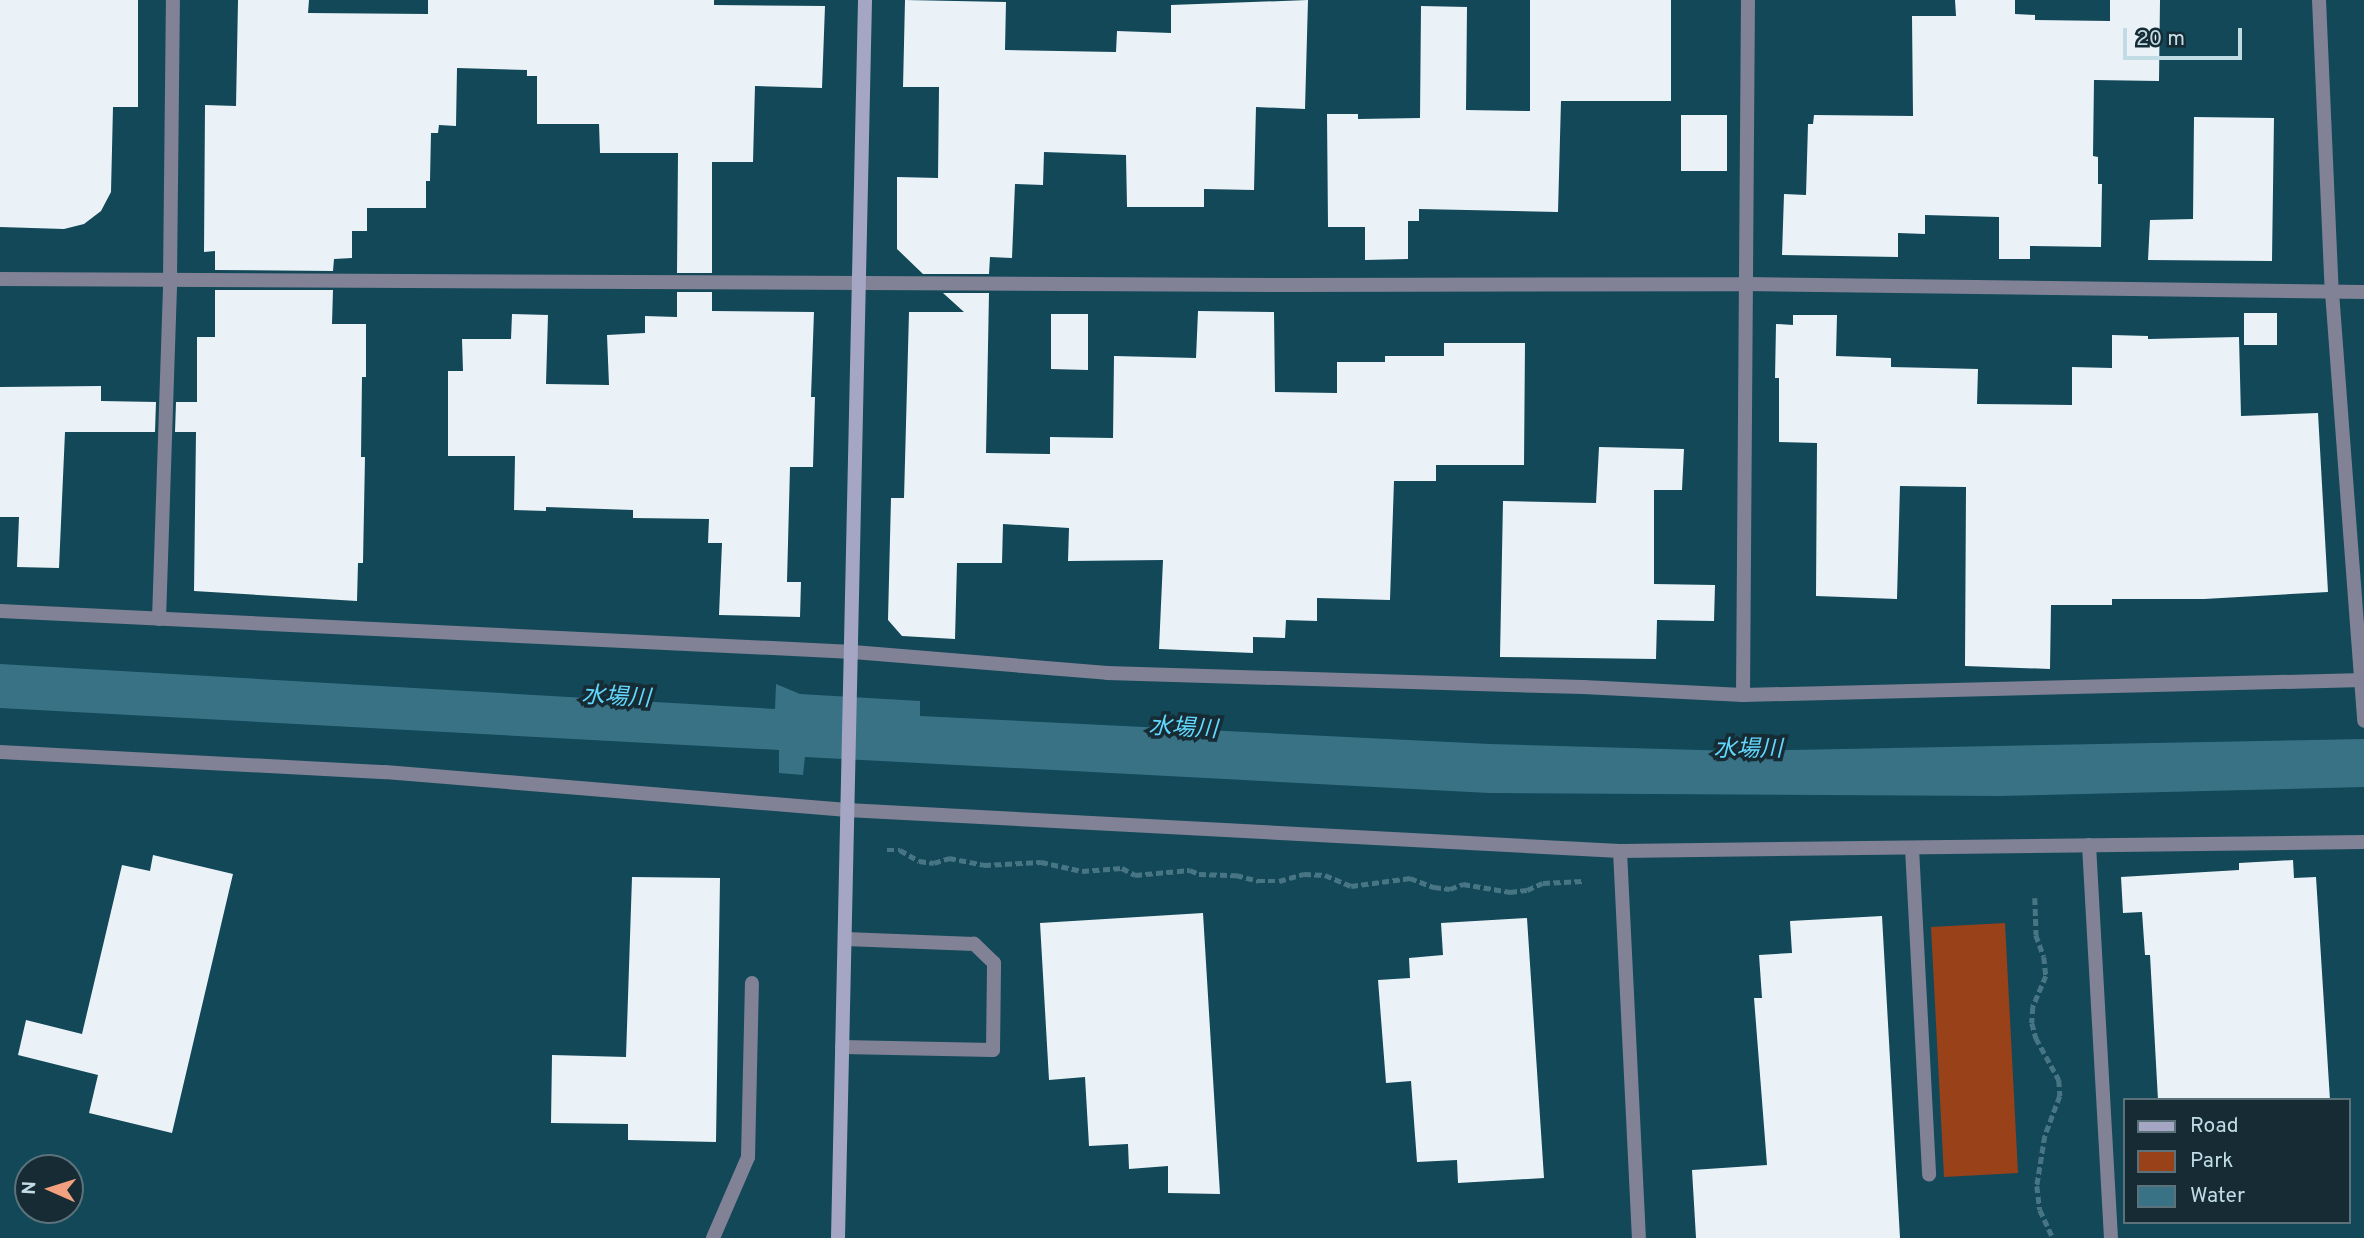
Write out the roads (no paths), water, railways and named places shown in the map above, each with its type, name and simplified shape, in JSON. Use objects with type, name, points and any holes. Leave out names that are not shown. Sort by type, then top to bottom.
[{"type":"street","points":[[159,619],[170,279],[173,0]]},
{"type":"street","points":[[838,1238],[853,652],[865,0]]},
{"type":"street","points":[[1743,695],[1748,0]]},
{"type":"street","points":[[2319,0],[2332,292],[2364,720]]},
{"type":"street","points":[[0,279],[1746,284],[2364,292]]},
{"type":"street","points":[[0,611],[853,652],[1107,673],[1583,687],[1743,695],[2363,680]]},
{"type":"street","points":[[0,752],[385,772],[847,810],[1620,851],[2364,842]]},
{"type":"street","points":[[2089,845],[2110,1238]]},
{"type":"street","points":[[1912,848],[1929,1175]]},
{"type":"street","points":[[1620,851],[1639,1238]]},
{"type":"street","points":[[842,1047],[993,1049],[994,963],[974,944],[845,939]]},
{"type":"street","points":[[713,1238],[748,1157],[752,983]]},
{"type":"water","name":"水場川","points":[[0,664],[775,709],[776,684],[800,694],[920,701],[920,716],[1490,744],[1735,751],[2364,739],[2364,787],[2000,796],[1489,793],[805,757],[803,775],[779,773],[779,750],[0,708]]}]
